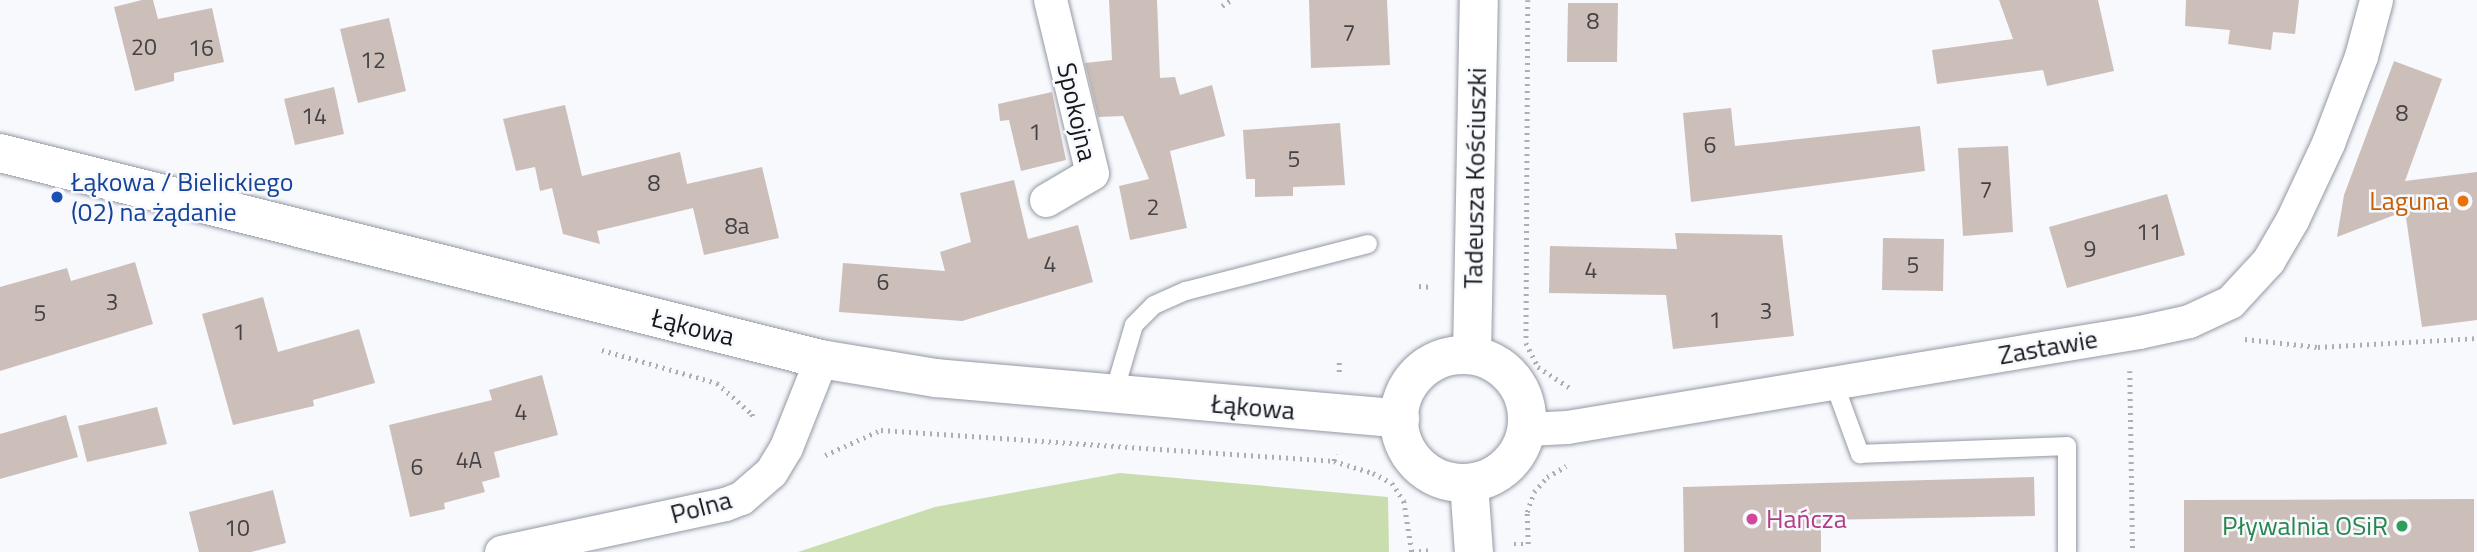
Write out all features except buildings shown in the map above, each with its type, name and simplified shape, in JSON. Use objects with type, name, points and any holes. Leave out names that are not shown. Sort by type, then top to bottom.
[{"type":"street","name":"Spokojna","points":[[1046,200],[1092,173],[1050,0]]},
{"type":"street","name":"Zastawie","points":[[1527,429],[1567,427],[2139,332],[2189,321],[2230,302],[2268,261],[2292,220],[2328,143],[2361,56],[2376,0]]},
{"type":"street","name":"Tadeusza Kościuszki","points":[[1472,355],[1479,3]]},
{"type":"street","name":"Łąkowa","points":[[0,153],[821,359],[936,378],[1113,396],[1400,419]]},
{"type":"street","points":[[1472,355],[1491,361],[1508,372],[1520,388],[1527,407],[1527,429],[1519,450],[1506,467],[1486,478],[1469,483],[1443,480],[1424,469],[1409,453],[1401,433],[1400,419],[1405,391],[1416,374],[1433,362],[1452,356],[1472,355]]},
{"type":"street","name":"Polna","points":[[501,552],[724,504],[741,498],[771,472],[786,447],[821,359]]},
{"type":"street","points":[[1469,483],[1474,552]]},
{"type":"lane","points":[[1113,396],[1134,325],[1154,305],[1186,291],[1368,244]]},
{"type":"lane","points":[[1834,383],[1860,454],[2067,446],[2067,552]]},
{"type":"path","points":[[1222,6],[1231,0]]},
{"type":"path","points":[[1528,0],[1526,343],[1538,368],[1555,381],[1569,386],[1567,427]]},
{"type":"path","points":[[2232,342],[2245,339],[2318,347],[2477,338]]},
{"type":"path","points":[[2130,364],[2133,552]]},
{"type":"path","points":[[1528,544],[1528,552]]},
{"type":"green space","points":[[1120,473],[1388,497],[1389,552],[798,552],[935,507]]},
{"type":"place","name":"Łąkowa / Bielickiego (02) na żądanie","points":[[57,197]]},
{"type":"place","name":"Laguna","points":[[2463,201]]},
{"type":"place","name":"Hańcza","points":[[1752,519]]},
{"type":"place","name":"Pływalnia OSiR","points":[[2402,526]]}]
